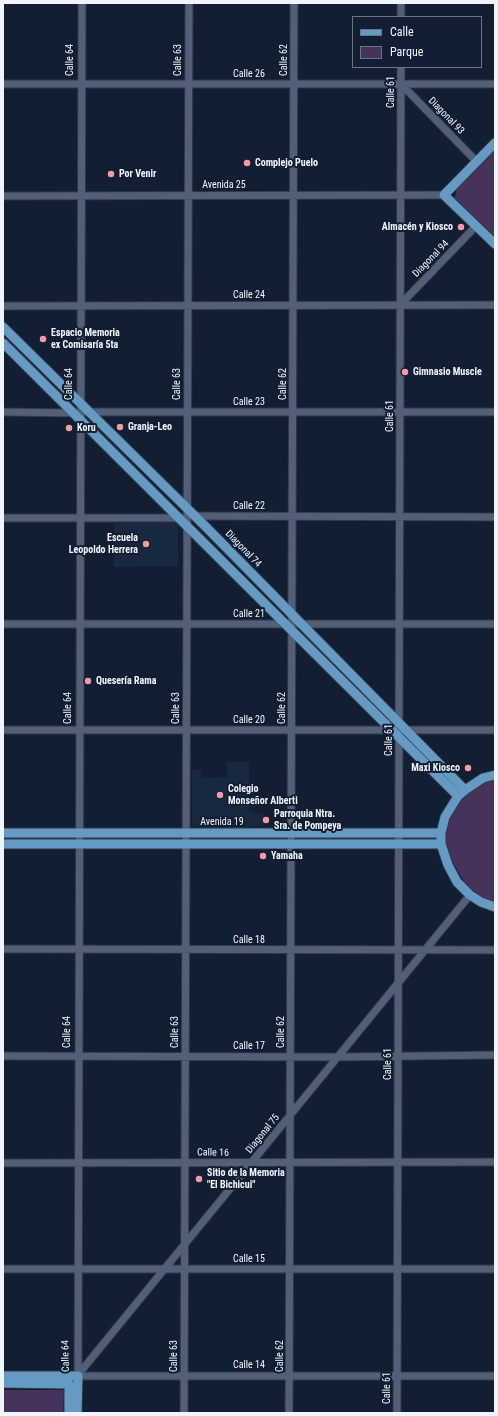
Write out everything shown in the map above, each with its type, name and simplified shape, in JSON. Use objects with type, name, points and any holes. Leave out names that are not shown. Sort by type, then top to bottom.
[{"type":"main road","points":[[495,143],[444,195],[495,244]]},
{"type":"main road","points":[[3,327],[80,412]]},
{"type":"main road","points":[[3,343],[80,412],[187,517],[461,793]]},
{"type":"main road","points":[[495,776],[483,778],[461,793],[445,817],[441,833],[441,844],[448,865],[458,882],[470,895],[481,902],[495,907]]},
{"type":"main road","name":"Avenida 19","points":[[3,833],[441,833]]},
{"type":"main road","points":[[3,844],[441,844]]},
{"type":"main road","name":"Calle 14","points":[[3,1376],[78,1376]]},
{"type":"main road","name":"Calle 64","points":[[77,1413],[78,1376]]},
{"type":"main road","points":[[3,1383],[69,1384]]},
{"type":"main road","name":"Calle 64","points":[[69,1384],[69,1413]]},
{"type":"street","name":"Calle 64","points":[[78,1376],[77,1269],[82,3]]},
{"type":"street","name":"Calle 63","points":[[184,1413],[188,3]]},
{"type":"street","name":"Calle 62","points":[[289,1413],[293,624],[294,3]]},
{"type":"street","points":[[401,3],[401,16]]},
{"type":"street","name":"Calle 61","points":[[397,1413],[397,984],[401,68]]},
{"type":"street","name":"Calle 26","points":[[3,84],[495,84]]},
{"type":"street","name":"Diagonal 93","points":[[401,84],[477,162]]},
{"type":"street","name":"Avenida 25","points":[[3,196],[444,195]]},
{"type":"street","name":"Diagonal 94","points":[[400,305],[476,226]]},
{"type":"street","name":"Calle 24","points":[[3,306],[495,305]]},
{"type":"street","name":"Calle 23","points":[[3,412],[495,412]]},
{"type":"street","name":"Calle 22","points":[[3,518],[292,516],[495,517]]},
{"type":"street","name":"Calle 21","points":[[3,624],[495,624]]},
{"type":"street","name":"Calle 20","points":[[3,730],[495,730]]},
{"type":"street","name":"Diagonal 75","points":[[69,1384],[78,1376],[165,1270],[470,895]]},
{"type":"street","name":"Calle 18","points":[[3,949],[495,950]]},
{"type":"street","name":"Calle 17","points":[[3,1056],[495,1056]]},
{"type":"street","name":"Calle 16","points":[[3,1163],[251,1164],[495,1162]]},
{"type":"street","name":"Calle 15","points":[[3,1269],[495,1269]]},
{"type":"street","name":"Calle 14","points":[[78,1376],[495,1376]]},
{"type":"shaded area","name":"Escuela Leopoldo Herrera","points":[[178,522],[178,566],[114,567],[114,523]]},
{"type":"shaded area","name":"Colegio Monseñor Alberti","points":[[227,762],[249,762],[249,813],[263,813],[263,826],[192,826],[192,770],[202,770],[202,778],[227,777]]},
{"type":"green space","points":[[495,148],[495,239],[454,201],[457,188]]},
{"type":"green space","points":[[495,778],[495,902],[471,893],[445,849],[445,830],[460,799],[473,786]]},
{"type":"green space","points":[[3,1390],[64,1390],[63,1413],[3,1413]]},
{"type":"place","name":"Complejo Puelo","points":[[247,163]]},
{"type":"place","name":"Por Venir","points":[[111,174]]},
{"type":"place","name":"Almacén y Kiosco","points":[[461,227]]},
{"type":"place","name":"Espacio Memoria ex Comisaría 5ta","points":[[43,339]]},
{"type":"place","name":"Gimnasio Muscle","points":[[405,372]]},
{"type":"place","name":"Granja-Leo","points":[[120,427]]},
{"type":"place","name":"Koru","points":[[69,428]]},
{"type":"place","name":"Escuela Leopoldo Herrera","points":[[146,544]]},
{"type":"place","name":"Quesería Rama","points":[[88,681]]},
{"type":"place","name":"Maxi Kiosco","points":[[468,768]]},
{"type":"place","name":"Colegio Monseñor Alberti","points":[[220,795]]},
{"type":"place","name":"Parroquia Ntra. Sra. de Pompeya","points":[[266,820]]},
{"type":"place","name":"Yamaha","points":[[263,856]]},
{"type":"place","name":"Sitio de la Memoria \"El Bichicui\"","points":[[199,1179]]}]
